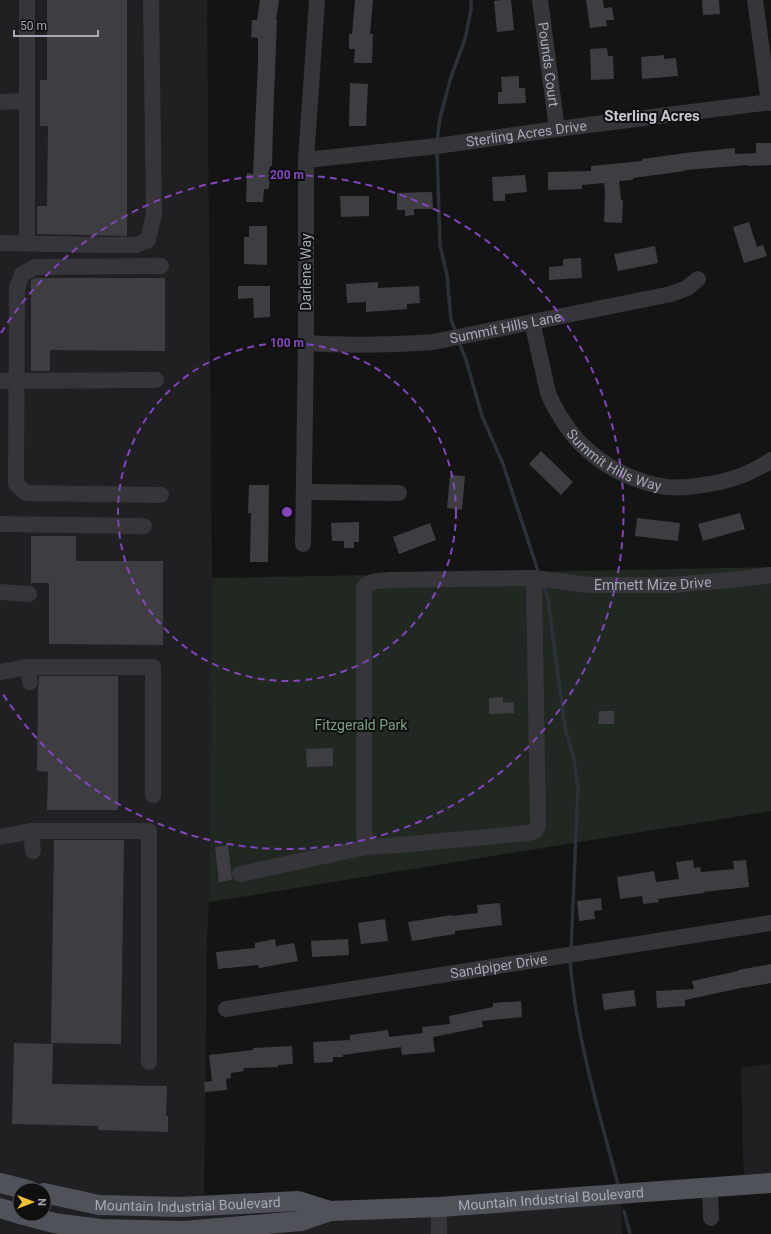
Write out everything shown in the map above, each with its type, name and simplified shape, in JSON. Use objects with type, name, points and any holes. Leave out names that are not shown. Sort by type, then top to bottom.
[{"type":"main road","name":"Mountain Industrial Boulevard","points":[[50,1222],[100,1229],[184,1231],[301,1221],[330,1211],[439,1207],[771,1183]]},
{"type":"main road","points":[[0,1184],[12,1187]]},
{"type":"main road","name":"Mountain Industrial Boulevard","points":[[52,1195],[98,1205],[180,1207],[298,1201],[330,1211]]},
{"type":"main road","name":"Mountain Industrial Boulevard","points":[[0,1208],[12,1212]]},
{"type":"street","points":[[26,0],[27,244]]},
{"type":"street","points":[[0,243],[136,245],[148,240],[154,214],[151,0]]},
{"type":"street","name":"Darlene Way","points":[[303,544],[306,343],[306,160],[317,0]]},
{"type":"street","name":"Pounds Court","points":[[540,0],[556,129]]},
{"type":"street","points":[[755,0],[770,103]]},
{"type":"street","points":[[0,102],[27,101]]},
{"type":"street","name":"Sterling Acres Drive","points":[[306,160],[437,146],[556,129],[770,103]]},
{"type":"street","points":[[161,266],[36,267],[22,274],[17,288],[16,381],[16,484],[26,493],[161,495]]},
{"type":"street","name":"Summit Hills Lane","points":[[306,343],[344,345],[433,342],[671,294],[687,288],[698,279]]},
{"type":"street","name":"Summit Hills Way","points":[[532,322],[551,401],[566,426],[581,444],[600,460],[619,472],[644,482],[668,487],[690,487],[714,484],[738,478],[771,460]]},
{"type":"street","points":[[0,381],[156,380]]},
{"type":"street","points":[[304,492],[399,493]]},
{"type":"street","points":[[0,524],[144,526]]},
{"type":"street","name":"Emmett Mize Drive","points":[[366,847],[364,830],[364,587],[368,583],[390,580],[534,578],[590,585],[672,585],[771,575]]},
{"type":"street","points":[[240,874],[366,847],[528,833],[535,831],[538,826],[534,578]]},
{"type":"street","points":[[0,592],[29,594]]},
{"type":"street","points":[[0,672],[29,675],[153,667],[153,795]]},
{"type":"street","points":[[0,837],[31,831],[149,832],[149,1062]]},
{"type":"street","points":[[31,831],[33,851]]},
{"type":"street","name":"Sandpiper Drive","points":[[226,1009],[771,923]]},
{"type":"street","points":[[710,1187],[711,1218]]},
{"type":"street","points":[[439,1207],[439,1234]]},
{"type":"shaded area","points":[[0,0],[207,0],[212,578],[204,1210],[621,1192],[622,1234],[0,1234]]},
{"type":"shaded area","points":[[771,1064],[771,1182],[744,1184],[741,1068]]},
{"type":"green space","name":"Fitzgerald Park","points":[[771,567],[771,811],[209,902],[212,578]]},
{"type":"building","points":[[47,0],[127,0],[127,236],[37,234],[37,206],[47,206],[48,126],[40,126],[40,80],[47,80]]},
{"type":"building","points":[[260,0],[279,0],[276,20],[272,166],[270,166],[269,189],[264,189],[263,202],[246,202],[247,173],[253,174],[258,62],[258,38],[251,37],[252,20],[257,20]]},
{"type":"building","points":[[355,0],[373,0],[370,34],[373,34],[372,63],[354,63],[355,49],[349,49],[349,34],[352,34]]},
{"type":"building","points":[[511,0],[514,30],[497,32],[494,1]]},
{"type":"building","points":[[586,0],[603,0],[604,8],[612,7],[614,20],[606,20],[607,26],[590,28]]},
{"type":"building","points":[[702,0],[719,0],[720,14],[703,15]]},
{"type":"building","points":[[607,48],[608,56],[613,56],[614,79],[591,80],[590,49]]},
{"type":"building","points":[[664,55],[664,59],[676,58],[678,76],[642,79],[641,57]]},
{"type":"building","points":[[519,76],[519,88],[525,88],[526,103],[498,104],[498,92],[502,92],[501,77]]},
{"type":"building","points":[[350,83],[368,84],[366,126],[349,126]]},
{"type":"building","points":[[756,143],[771,143],[771,165],[748,165],[685,170],[633,178],[633,180],[619,181],[621,200],[623,200],[622,223],[604,222],[604,183],[582,185],[582,189],[548,190],[548,172],[591,171],[591,166],[642,161],[642,159],[735,148],[735,154],[756,153]]},
{"type":"building","points":[[525,175],[527,192],[505,194],[505,201],[493,201],[492,177]]},
{"type":"building","points":[[432,192],[433,209],[414,209],[414,215],[405,216],[405,210],[397,210],[397,193]]},
{"type":"building","points":[[340,196],[369,196],[369,216],[341,217]]},
{"type":"building","points":[[749,222],[757,247],[763,245],[767,256],[744,263],[733,227]]},
{"type":"building","points":[[249,226],[267,226],[267,265],[244,264],[244,237],[249,237]]},
{"type":"building","points":[[655,246],[658,263],[618,271],[614,254]]},
{"type":"building","points":[[581,258],[582,278],[549,280],[549,267],[563,266],[563,259]]},
{"type":"building","points":[[35,278],[165,278],[165,351],[50,350],[50,371],[31,371],[31,280]]},
{"type":"building","points":[[378,282],[378,288],[419,286],[420,303],[407,304],[407,309],[366,312],[366,302],[347,303],[346,284]]},
{"type":"building","points":[[238,286],[270,286],[270,317],[254,318],[253,298],[238,299]]},
{"type":"building","points":[[541,451],[573,482],[561,495],[529,464]]},
{"type":"building","points":[[450,475],[465,476],[462,510],[447,508]]},
{"type":"building","points":[[249,485],[269,485],[268,562],[250,562],[251,513],[248,513]]},
{"type":"building","points":[[740,513],[745,529],[703,541],[698,524]]},
{"type":"building","points":[[637,518],[680,523],[678,541],[635,536]]},
{"type":"building","points":[[359,522],[359,542],[354,542],[354,548],[344,548],[344,541],[332,541],[331,523]]},
{"type":"building","points":[[430,523],[436,540],[399,554],[393,537]]},
{"type":"building","points":[[31,536],[76,536],[76,561],[163,561],[163,645],[49,644],[49,583],[31,583]]},
{"type":"building","points":[[39,676],[118,676],[118,810],[47,810],[48,772],[37,771]]},
{"type":"building","points":[[503,697],[503,703],[514,702],[514,713],[489,714],[489,698]]},
{"type":"building","points":[[599,711],[614,711],[614,724],[598,724]]},
{"type":"building","points":[[333,748],[333,766],[307,767],[306,749]]},
{"type":"building","points":[[54,840],[124,840],[121,1044],[51,1043]]},
{"type":"building","points":[[228,845],[232,880],[219,882],[215,847]]},
{"type":"building","points":[[693,860],[694,868],[700,867],[701,872],[734,869],[733,861],[746,860],[749,887],[658,899],[659,902],[643,904],[642,896],[620,899],[617,877],[654,871],[656,882],[679,879],[676,862]]},
{"type":"building","points":[[601,898],[602,910],[594,911],[595,919],[579,921],[577,901]]},
{"type":"building","points":[[500,903],[502,925],[455,931],[455,934],[412,941],[408,922],[452,915],[478,913],[477,905]]},
{"type":"building","points":[[385,919],[388,941],[361,944],[358,923]]},
{"type":"building","points":[[275,939],[276,946],[294,943],[298,961],[259,968],[258,965],[218,969],[216,952],[255,948],[255,943]]},
{"type":"building","points":[[348,939],[349,955],[312,957],[311,941]]},
{"type":"building","points":[[771,964],[771,983],[685,1000],[685,1006],[657,1008],[656,991],[694,989],[692,981]]},
{"type":"building","points":[[634,990],[636,1006],[604,1010],[602,994]]},
{"type":"building","points":[[521,1001],[522,1017],[482,1021],[483,1027],[433,1037],[435,1052],[402,1055],[401,1047],[343,1055],[343,1057],[333,1057],[333,1062],[314,1063],[313,1042],[350,1040],[350,1035],[388,1030],[389,1037],[423,1033],[422,1027],[450,1024],[449,1016],[493,1007],[493,1003]]},
{"type":"building","points":[[14,1043],[53,1044],[52,1084],[167,1086],[166,1116],[168,1116],[168,1132],[98,1130],[98,1126],[12,1124]]},
{"type":"building","points":[[292,1046],[293,1064],[278,1065],[278,1067],[243,1068],[244,1071],[231,1073],[231,1078],[226,1079],[227,1090],[205,1092],[204,1082],[212,1081],[209,1055],[253,1050],[253,1048]]},
{"type":"waterway","points":[[437,142],[440,118],[451,77],[465,39],[471,10],[471,0]]},
{"type":"waterway","points":[[437,150],[440,245],[447,275],[451,320],[456,332]]},
{"type":"waterway","points":[[459,342],[466,360],[482,416],[503,464],[539,574]]},
{"type":"waterway","points":[[543,584],[548,599],[565,728],[574,759],[578,788],[571,950]]},
{"type":"waterway","points":[[570,960],[577,1018],[589,1075],[619,1188]]},
{"type":"waterway","points":[[624,1211],[630,1234]]},
{"type":"district","name":"Sterling Acres","points":[[652,116]]}]
